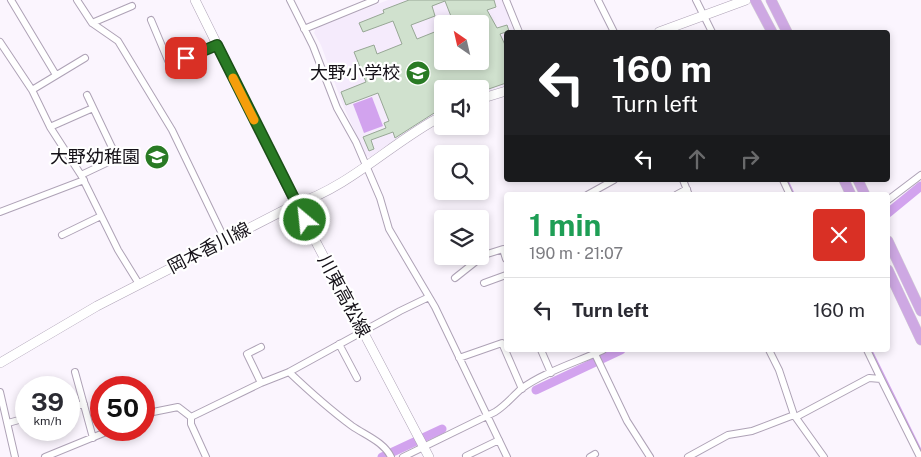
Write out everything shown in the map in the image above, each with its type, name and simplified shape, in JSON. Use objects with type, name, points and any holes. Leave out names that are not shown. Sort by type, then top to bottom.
[{"type":"highway","points":[[755,0],[771,30]]},
{"type":"highway","points":[[771,0],[786,30]]},
{"type":"highway","points":[[890,245],[921,310]]},
{"type":"highway","points":[[890,274],[921,340]]},
{"type":"main road","name":"川東高松線","points":[[195,0],[296,204],[429,457]]},
{"type":"main road","points":[[664,30],[746,0]]},
{"type":"main road","points":[[489,96],[504,92]]},
{"type":"main road","name":"岡本香川線","points":[[0,363],[97,306],[296,204],[311,199],[367,167],[434,121]]},
{"type":"street","points":[[11,0],[56,75]]},
{"type":"street","points":[[77,0],[92,23],[118,41],[172,130],[225,240]]},
{"type":"street","points":[[290,0],[314,46],[337,108],[356,142],[380,198],[390,228],[429,297],[507,457]]},
{"type":"street","points":[[304,29],[375,0]]},
{"type":"street","points":[[506,0],[518,30]]},
{"type":"street","points":[[598,0],[613,30]]},
{"type":"street","points":[[696,0],[711,30]]},
{"type":"street","points":[[92,23],[132,6]]},
{"type":"street","points":[[151,20],[170,65],[217,45]]},
{"type":"street","points":[[0,42],[32,90],[50,127],[82,178],[118,250],[139,284]]},
{"type":"street","points":[[32,90],[85,58]]},
{"type":"street","points":[[0,212],[82,178],[117,158],[87,96]]},
{"type":"street","points":[[50,127],[93,108]]},
{"type":"street","points":[[890,198],[921,175]]},
{"type":"street","points":[[591,192],[610,182]]},
{"type":"street","points":[[62,235],[101,216]]},
{"type":"street","points":[[455,278],[484,255],[503,249],[504,252]]},
{"type":"street","points":[[484,283],[504,276]]},
{"type":"street","points":[[191,417],[261,383],[289,372],[400,310],[429,297]]},
{"type":"street","points":[[459,358],[502,343],[504,348]]},
{"type":"street","points":[[339,344],[357,378]]},
{"type":"street","points":[[261,347],[247,354],[261,383]]},
{"type":"street","points":[[506,352],[522,389]]},
{"type":"street","points":[[543,352],[551,373]]},
{"type":"street","points":[[403,457],[507,405],[522,389],[551,373],[599,352]]},
{"type":"street","points":[[770,352],[779,370],[795,416],[824,457]]},
{"type":"street","points":[[868,352],[920,457]]},
{"type":"street","points":[[595,354],[626,420],[650,457]]},
{"type":"street","points":[[74,372],[90,424]]},
{"type":"street","points":[[289,372],[322,403],[387,448],[391,457]]},
{"type":"street","points":[[688,457],[728,434],[752,431],[795,416],[869,378],[881,379]]},
{"type":"street","points":[[0,392],[15,457]]},
{"type":"street","points":[[80,405],[84,404]]},
{"type":"street","points":[[155,412],[178,407],[191,417]]},
{"type":"street","points":[[191,417],[191,424],[206,457]]},
{"type":"street","points":[[8,423],[15,421]]},
{"type":"street","points":[[45,457],[90,440]]},
{"type":"street","points":[[466,456],[499,440]]},
{"type":"shaded area","name":"大野小学校","points":[[388,0],[502,0],[513,30],[504,30],[504,86],[489,92],[489,80],[434,80],[434,116],[372,158],[366,156],[342,103],[321,45],[314,33],[316,28]]},
{"type":"shaded area","points":[[372,97],[383,126],[364,133],[353,104]]},
{"type":"building","points":[[409,0],[494,0],[496,7],[487,10],[497,28],[507,25],[509,30],[504,30],[504,33],[500,34],[504,43],[504,84],[489,89],[489,80],[434,80],[434,113],[395,138],[393,132],[371,140],[374,149],[369,151],[363,137],[386,128],[384,123],[389,121],[378,93],[346,105],[341,92],[366,82],[354,52],[374,45],[377,54],[402,44],[393,21],[363,32],[359,23],[384,13],[383,10]]},
{"type":"waterway","points":[[788,182],[793,192]]},
{"type":"waterway","points":[[890,211],[921,186]]},
{"type":"waterway","points":[[536,390],[617,352]]},
{"type":"waterway","points":[[872,352],[921,451]]},
{"type":"waterway","points":[[382,457],[442,429]]},
{"type":"slow traffic","points":[[233,78],[254,120]]},
{"type":"place","name":"大野小学校","points":[[418,73]]},
{"type":"place","name":"大野幼稚園","points":[[157,157]]},
{"type":"route","points":[[186,58],[217,45],[305,220]]}]
